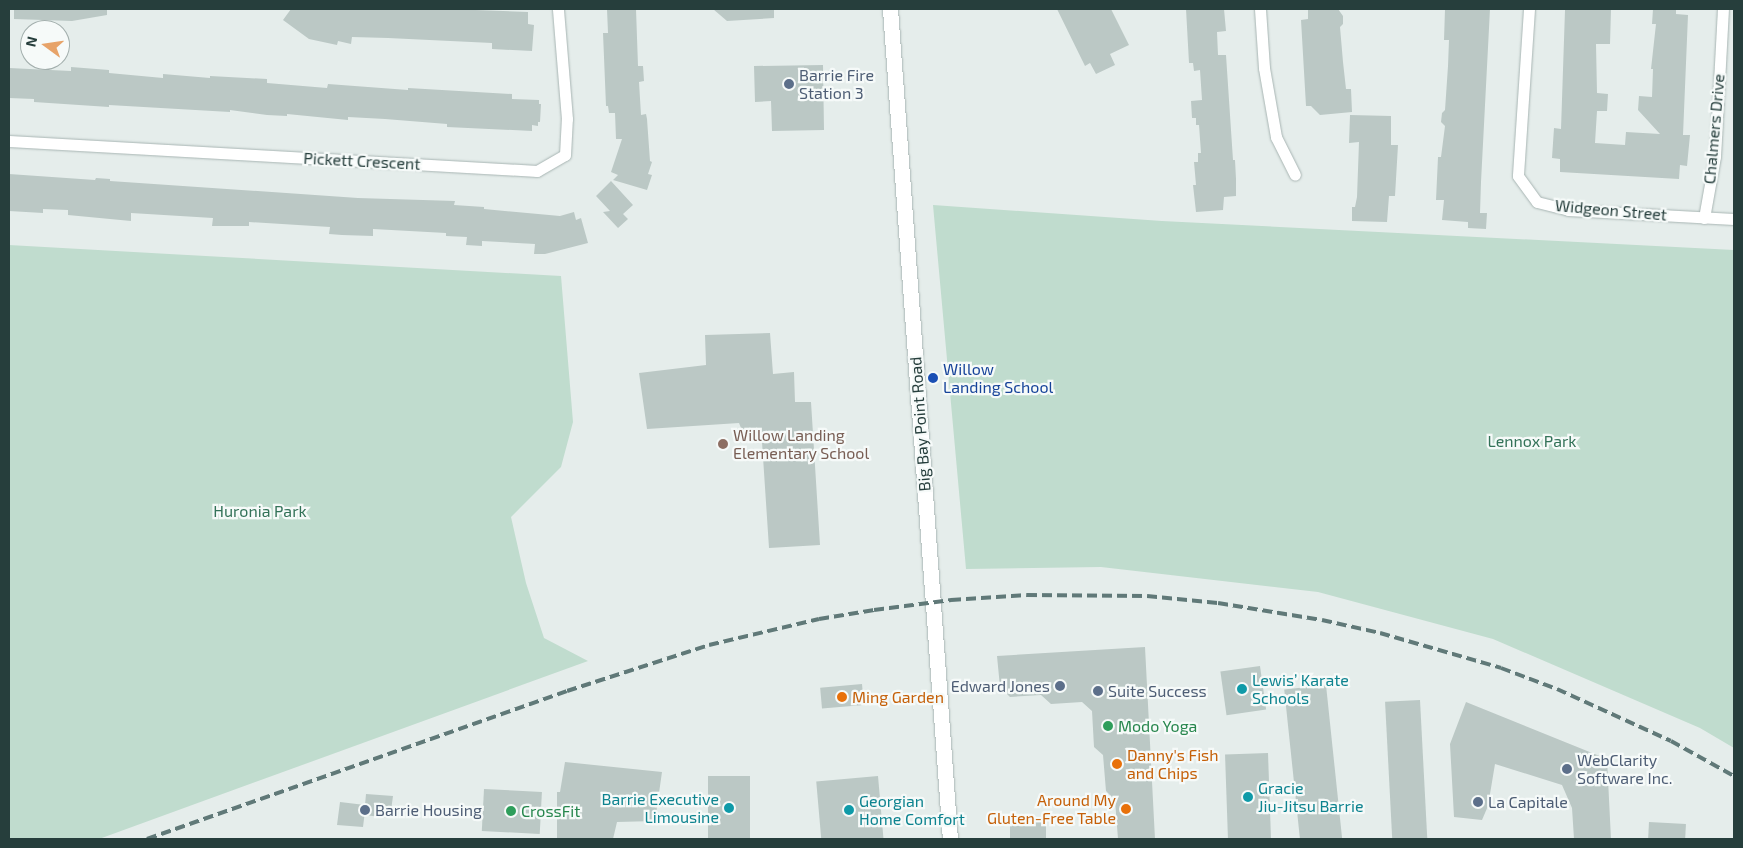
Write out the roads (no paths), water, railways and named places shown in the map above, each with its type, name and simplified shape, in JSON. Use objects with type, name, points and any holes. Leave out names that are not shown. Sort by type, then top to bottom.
[{"type":"street","name":"Pickett Crescent","points":[[9,141],[537,171],[564,155],[567,119],[558,9]]},
{"type":"street","name":"Big Bay Point Road","points":[[890,9],[950,839]]},
{"type":"street","points":[[1260,9],[1264,68],[1276,137],[1295,175]]},
{"type":"street","name":"Widgeon Street","points":[[1529,9],[1518,176],[1537,202],[1568,210],[1734,219]]},
{"type":"street","name":"Chalmers Drive","points":[[1704,218],[1716,156],[1723,9]]},
{"type":"railway","points":[[147,839],[567,691],[709,645],[819,619],[874,610],[951,600],[1027,595],[1147,596],[1218,603],[1322,620],[1380,633],[1501,668],[1557,689],[1671,741],[1734,776]]},
{"type":"place","name":"Barrie Fire Station 3","points":[[789,84]]},
{"type":"place","name":"Willow Landing School","points":[[933,378]]},
{"type":"place","name":"Willow Landing Elementary School","points":[[723,444]]},
{"type":"place","name":"Edward Jones","points":[[1060,686]]},
{"type":"place","name":"Lewis’ Karate Schools","points":[[1242,689]]},
{"type":"place","name":"Suite Success","points":[[1098,691]]},
{"type":"place","name":"Ming Garden","points":[[842,697]]},
{"type":"place","name":"Modo Yoga","points":[[1108,726]]},
{"type":"place","name":"Danny's Fish and Chips","points":[[1117,764]]},
{"type":"place","name":"WebClarity Software Inc.","points":[[1567,769]]},
{"type":"place","name":"Gracie Jiu-Jitsu Barrie","points":[[1248,797]]},
{"type":"place","name":"La Capitale","points":[[1478,802]]},
{"type":"place","name":"Barrie Executive Limousine","points":[[729,808]]},
{"type":"place","name":"Around My Gluten-Free Table","points":[[1126,809]]},
{"type":"place","name":"Barrie Housing","points":[[365,810]]},
{"type":"place","name":"Georgian Home Comfort","points":[[849,810]]},
{"type":"place","name":"CrossFit","points":[[511,811]]},
{"type":"park label","name":"Lennox Park","points":[[1532,441]]},
{"type":"park label","name":"Huronia Park","points":[[260,511]]}]
